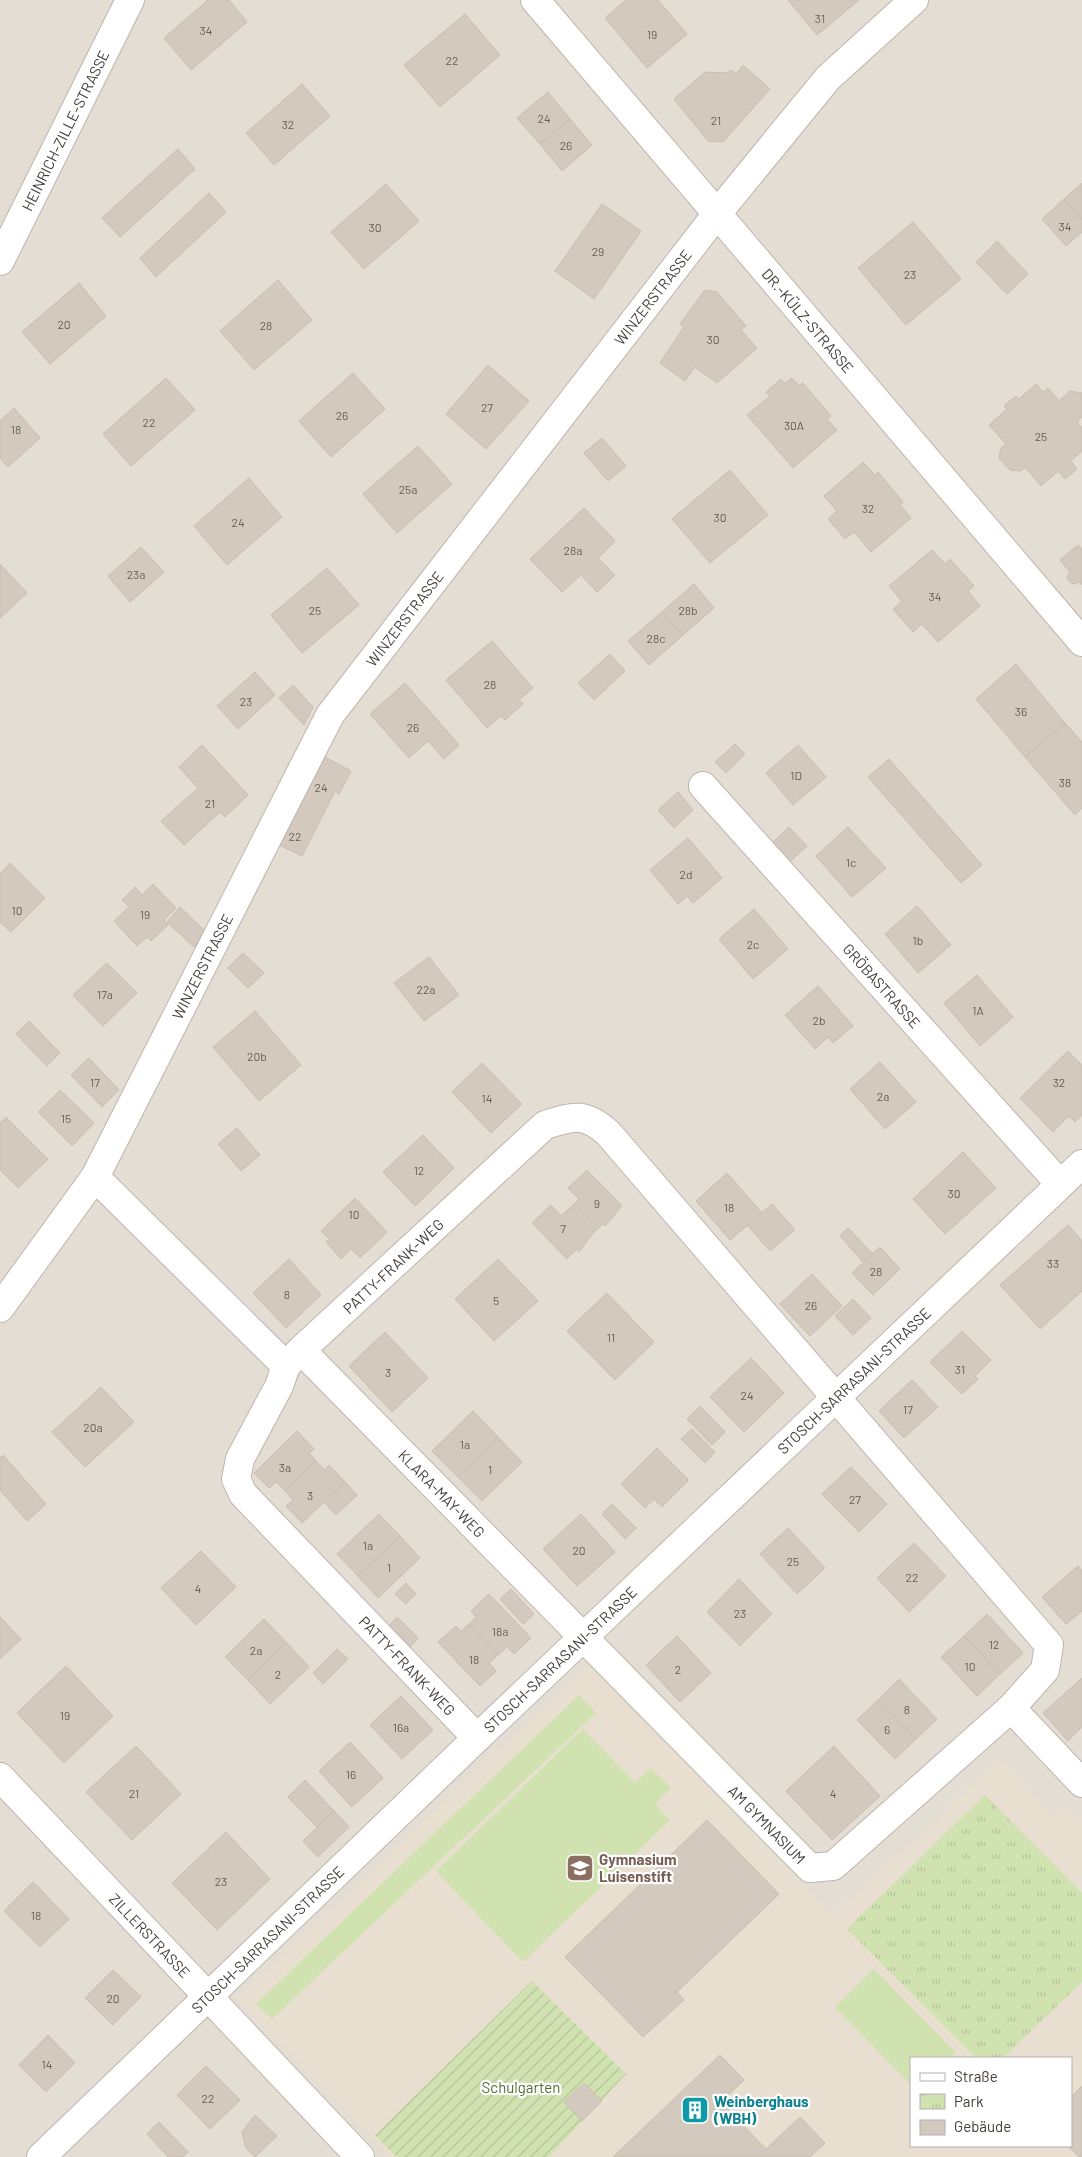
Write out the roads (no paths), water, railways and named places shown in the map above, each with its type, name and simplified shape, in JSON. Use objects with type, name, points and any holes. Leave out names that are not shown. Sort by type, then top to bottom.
[{"type":"street","name":"HEINRICH-ZILLE-STRASSE","points":[[0,261],[130,0]]},
{"type":"street","name":"DR.-KÜLZ-STRASSE","points":[[535,0],[716,215],[1082,642]]},
{"type":"street","name":"WINZERSTRASSE","points":[[0,1308],[95,1177],[330,715],[716,215],[828,78],[914,0]]},
{"type":"street","name":"GRÖBASTRASSE","points":[[703,786],[1075,1175]]},
{"type":"street","name":"PATTY-FRANK-WEG","points":[[476,1738],[243,1494],[236,1478],[240,1459],[294,1358],[545,1125],[571,1117],[593,1120],[608,1133],[834,1398]]},
{"type":"street","name":"STOSCH-SARRASANI-STRASSE","points":[[41,2157],[476,1738],[834,1398],[1075,1175]]},
{"type":"street","name":"KLARA-MAY-WEG","points":[[95,1177],[294,1358],[584,1636]]},
{"type":"street","name":"AM GYMNASIUM","points":[[584,1636],[810,1868],[833,1866],[1011,1708],[1045,1670],[1049,1645],[834,1398]]},
{"type":"street","points":[[1011,1708],[1082,1783]]},
{"type":"street","name":"ZILLERSTRASSE","points":[[0,1777],[360,2157]]},
{"type":"place","name":"Gymnasium Luisenstift","points":[[580,1868]]},
{"type":"place","name":"Weinberghaus (WBH)","points":[[695,2110]]},
{"type":"park label","name":"Schulgarten","points":[[521,2087]]}]
